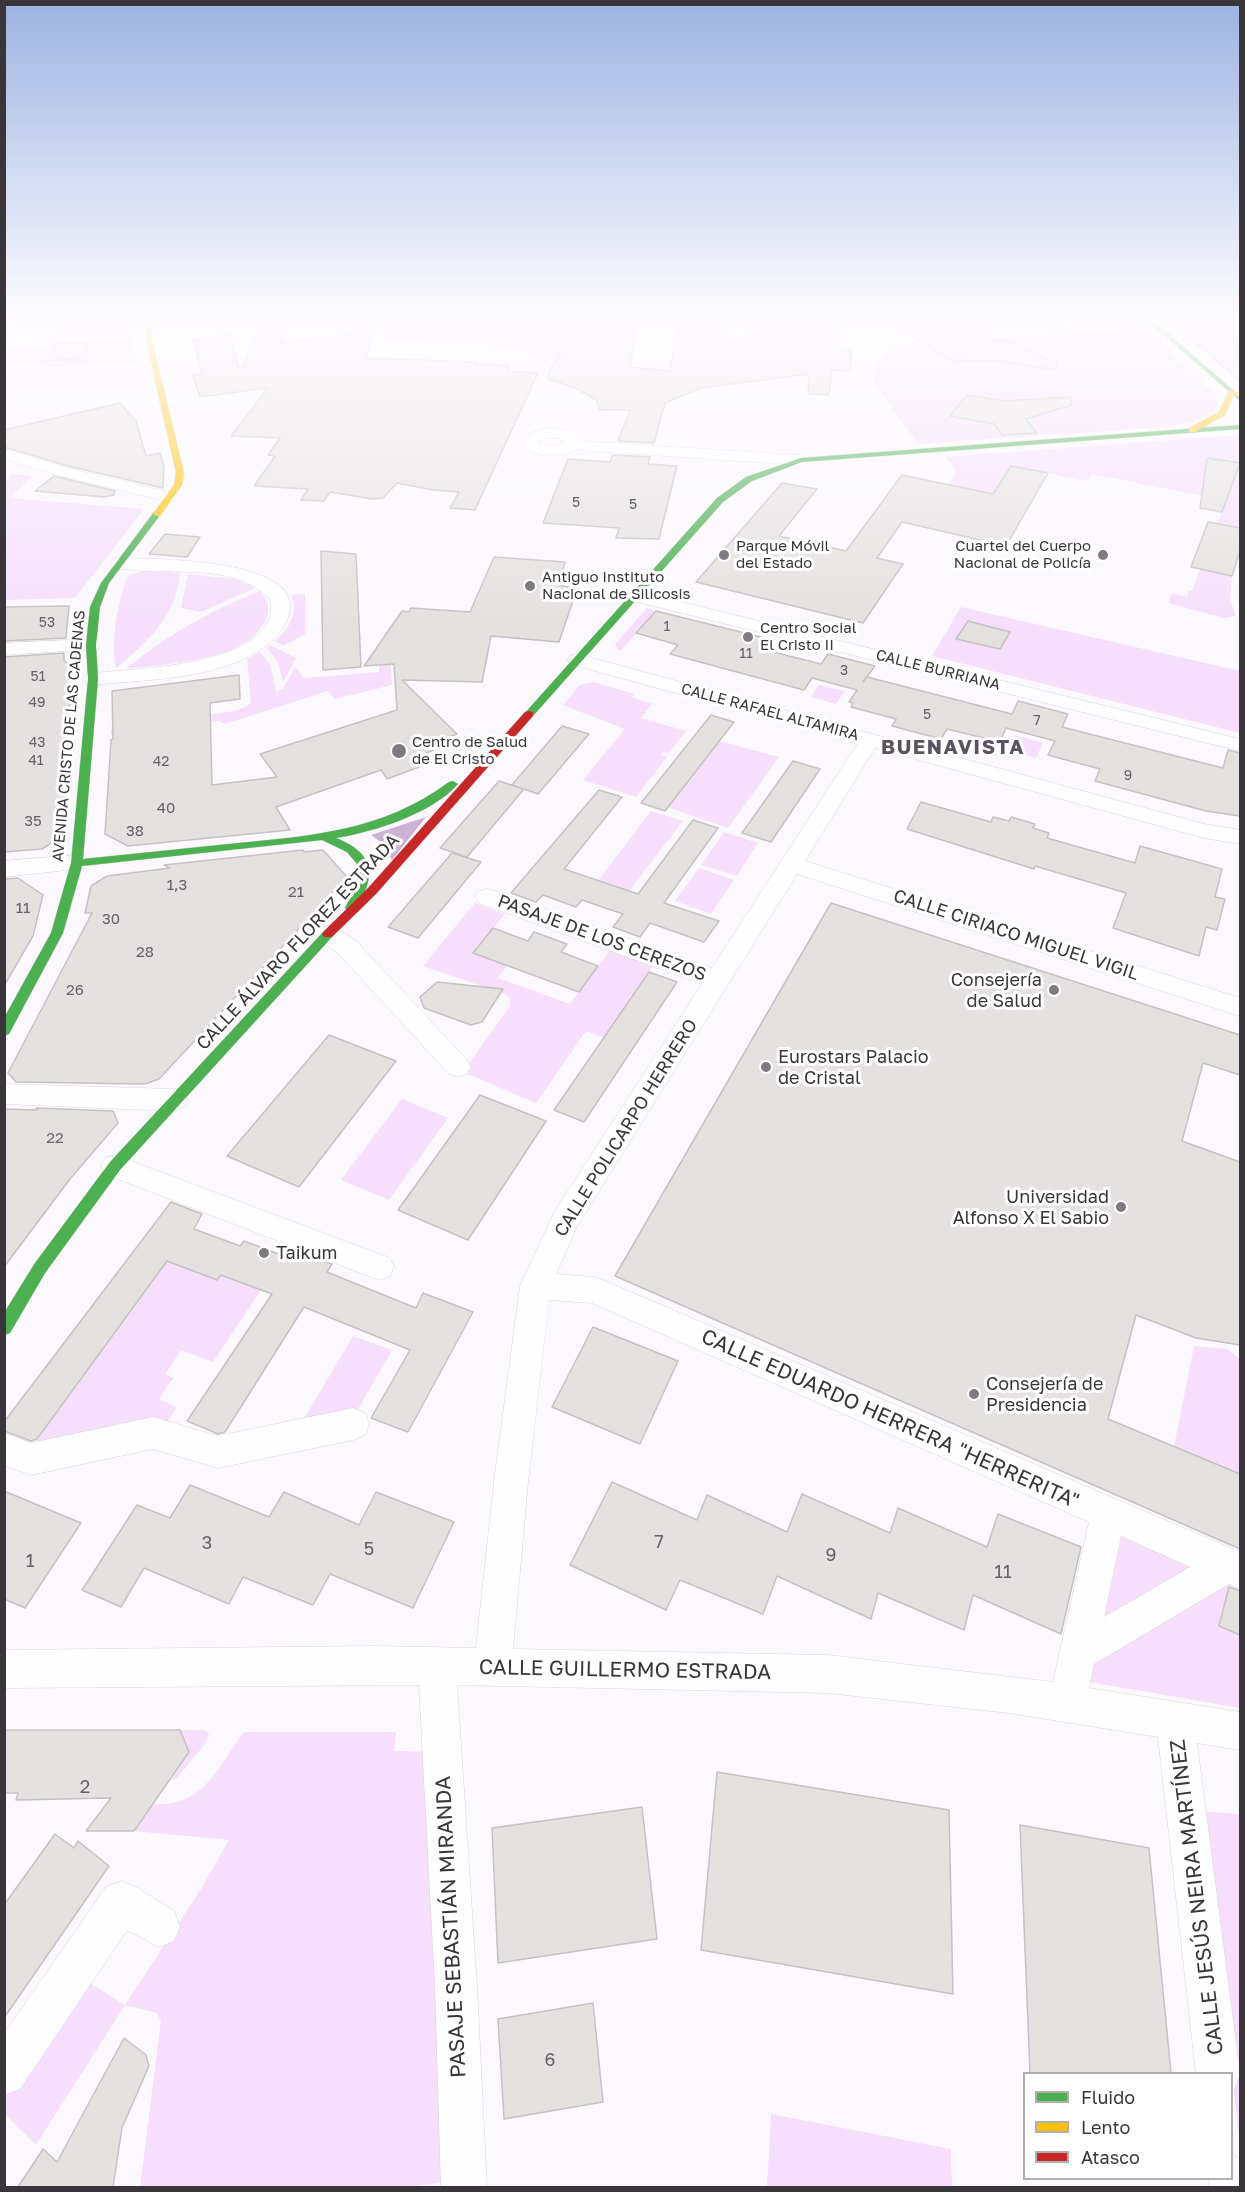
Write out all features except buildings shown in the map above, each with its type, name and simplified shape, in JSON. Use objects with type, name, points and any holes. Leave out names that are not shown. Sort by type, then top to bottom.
[{"type":"main road","name":"AVENIDA CRISTO DE LAS CADENAS","points":[[4,1031],[57,933],[77,863],[93,679],[91,645],[95,607],[105,583],[178,484],[180,473],[168,418]]},
{"type":"main road","points":[[1189,432],[1216,418]]},
{"type":"main road","name":"CALLE ÁLVARO FLOREZ ESTRADA","points":[[4,1328],[40,1268],[115,1166],[328,934],[380,883],[720,500],[749,479],[801,460],[1240,427]]},
{"type":"main road","points":[[77,863],[326,838],[395,818],[437,798],[501,745]]},
{"type":"main road","points":[[326,838],[351,848],[359,855],[363,864],[363,889],[347,914]]},
{"type":"street","points":[[572,445],[801,460]]},
{"type":"street","points":[[4,454],[63,472],[170,497]]},
{"type":"street","points":[[93,679],[192,667],[227,658],[267,635],[275,626],[282,609],[276,591],[240,573],[119,563]]},
{"type":"street","name":"CALLE BURRIANA","points":[[636,596],[1240,745]]},
{"type":"street","points":[[4,649],[91,645]]},
{"type":"street","name":"CALLE RAFAEL ALTAMIRA","points":[[577,660],[1204,831],[1240,837]]},
{"type":"street","name":"CALLE POLICARPO HERRERO","points":[[492,1668],[511,1482],[535,1286],[565,1220],[870,740]]},
{"type":"street","points":[[4,869],[77,863]]},
{"type":"street","name":"CALLE CIRIACO MIGUEL VIGIL","points":[[791,864],[1240,1007]]},
{"type":"street","name":"PASAJE DE LOS CEREZOS","points":[[487,897],[718,980]]},
{"type":"street","points":[[328,934],[347,947],[458,1067]]},
{"type":"street","points":[[4,1094],[174,1100]]},
{"type":"street","points":[[115,1166],[379,1267]]},
{"type":"street","name":"CALLE EDUARDO HERRERA \"HERRERITA\"","points":[[535,1286],[594,1290],[1234,1568]]},
{"type":"street","points":[[4,1449],[31,1459],[153,1433],[218,1452],[353,1424]]},
{"type":"street","points":[[1067,1703],[1108,1514]]},
{"type":"street","points":[[1078,1653],[1234,1568]]},
{"type":"street","name":"CALLE GUILLERMO ESTRADA","points":[[4,1669],[437,1666],[828,1674],[1009,1694],[1240,1731]]},
{"type":"street","name":"PASAJE SEBASTIÁN MIRANDA","points":[[437,1666],[456,1987],[464,2187]]},
{"type":"street","name":"CALLE JESÚS NEIRA MARTÍNEZ","points":[[1175,1720],[1218,2072]]},
{"type":"street","points":[[4,2073],[121,1902],[159,1926]]},
{"type":"shaded area","points":[[899,418],[1202,418],[1166,427],[918,444]]},
{"type":"shaded area","points":[[1240,435],[1240,528],[1217,524],[1225,504],[1208,497],[1092,474],[1088,481],[1011,466],[993,494],[948,485],[955,474],[955,467],[944,457]]},
{"type":"shaded area","points":[[12,474],[32,476],[10,498],[144,509],[75,598],[5,600],[5,482]]},
{"type":"shaded area","points":[[1200,569],[1232,576],[1230,596],[1235,616],[1224,618],[1168,603],[1172,593],[1187,597],[1189,591],[1192,591]]},
{"type":"shaded area","points":[[142,571],[180,573],[178,588],[167,615],[158,627],[139,649],[116,668],[114,647],[121,596],[128,576]]},
{"type":"shaded area","points":[[188,574],[235,579],[255,588],[201,612],[181,608]]},
{"type":"shaded area","points":[[260,591],[268,605],[267,617],[256,634],[241,645],[203,658],[126,669],[157,645],[190,625]]},
{"type":"shaded area","points":[[305,594],[305,634],[283,646],[275,641],[285,631],[291,620],[294,608],[291,595]]},
{"type":"shaded area","points":[[961,607],[1240,671],[1240,733],[932,656]]},
{"type":"shaded area","points":[[647,608],[656,611],[621,651],[618,650],[615,644]]},
{"type":"shaded area","points":[[270,645],[296,658],[283,682],[278,662],[267,648]]},
{"type":"shaded area","points":[[260,652],[270,664],[276,691],[283,689],[295,667],[304,678],[379,672],[379,664],[391,662],[392,685],[335,699],[328,691],[225,724],[219,721],[111,735],[111,729],[235,711],[246,707],[251,702],[247,659]]},
{"type":"shaded area","points":[[594,682],[634,694],[632,697],[652,704],[641,718],[686,731],[669,753],[664,752],[661,755],[667,757],[636,797],[583,780],[625,729],[563,705],[580,685]]},
{"type":"shaded area","points":[[819,685],[845,691],[836,704],[811,697]]},
{"type":"shaded area","points":[[1015,735],[1043,743],[1036,758],[1007,750]]},
{"type":"shaded area","points":[[719,741],[779,757],[728,828],[667,807]]},
{"type":"shaded area","points":[[651,811],[683,821],[629,891],[598,881]]},
{"type":"shaded area","points":[[426,817],[392,860],[383,844],[371,835]]},
{"type":"shaded area","points":[[724,832],[758,843],[737,876],[701,865]]},
{"type":"shaded area","points":[[699,868],[734,880],[711,914],[675,901]]},
{"type":"shaded area","points":[[475,903],[505,914],[473,953],[507,966],[498,978],[570,1004],[612,948],[655,963],[604,1038],[586,1031],[536,1103],[463,1072],[510,1006],[510,999],[505,994],[423,966]]},
{"type":"shaded area","points":[[402,1099],[448,1118],[389,1200],[341,1180]]},
{"type":"shaded area","points":[[167,1261],[217,1280],[221,1275],[261,1290],[213,1362],[181,1350],[165,1374],[173,1378],[159,1399],[177,1407],[168,1421],[31,1448]]},
{"type":"shaded area","points":[[353,1336],[392,1350],[357,1411],[301,1424]]},
{"type":"shaded area","points":[[1194,1346],[1227,1349],[1240,1359],[1240,1474],[1174,1446]]},
{"type":"shaded area","points":[[1122,1526],[1240,1577],[1240,1708],[1089,1682]]},
{"type":"shaded area","points":[[180,1730],[204,1730],[209,1734],[205,1744],[177,1778],[171,1781],[189,1752]]},
{"type":"shaded area","points":[[244,1732],[396,1732],[394,1751],[442,1752],[451,2181],[403,2188],[140,2187],[161,2021],[157,2013],[125,2005],[201,1889],[229,1840],[134,1831],[154,1804],[185,1799],[208,1783]]},
{"type":"shaded area","points":[[1200,1811],[1240,1814],[1240,2144]]},
{"type":"shaded area","points":[[81,1978],[125,2005],[36,2145],[5,2114],[5,2091]]},
{"type":"shaded area","points":[[771,2114],[951,2149],[952,2187],[767,2187]]},
{"type":"traffic: fast","points":[[529,714],[720,500],[749,479],[801,460],[1240,427]]},
{"type":"traffic: fast","points":[[4,1031],[57,933],[77,863],[93,679],[91,645],[95,607],[105,583],[157,514]]},
{"type":"traffic: fast","points":[[77,863],[286,842],[346,833],[403,815],[429,802],[453,784]]},
{"type":"traffic: fast","points":[[326,838],[351,850],[363,864],[363,883],[351,908]]},
{"type":"traffic: fast","points":[[4,1328],[40,1268],[115,1166],[328,934]]},
{"type":"traffic: slow","points":[[157,514],[178,485],[180,473],[167,418]]},
{"type":"traffic: slow","points":[[1192,430],[1213,418]]},
{"type":"traffic: jam","points":[[328,934],[372,891],[529,714]]},
{"type":"place","name":"Parque Móvil del Estado","points":[[724,555]]},
{"type":"place","name":"Cuartel del Cuerpo Nacional de Policía","points":[[1103,555]]},
{"type":"place","name":"Antiguo Instituto Nacional de Silicosis","points":[[530,586]]},
{"type":"place","name":"Centro Social El Cristo II","points":[[748,637]]},
{"type":"place","name":"Centro de Salud de El Cristo","points":[[399,751]]},
{"type":"place","name":"Consejería de Salud","points":[[1054,990]]},
{"type":"place","name":"Eurostars Palacio de Cristal","points":[[766,1067]]},
{"type":"place","name":"Universidad Alfonso X El Sabio","points":[[1121,1207]]},
{"type":"place","name":"Taikum","points":[[264,1253]]},
{"type":"place","name":"Consejería de Presidencia","points":[[974,1394]]},
{"type":"district","name":"BUENAVISTA","points":[[953,748]]}]
